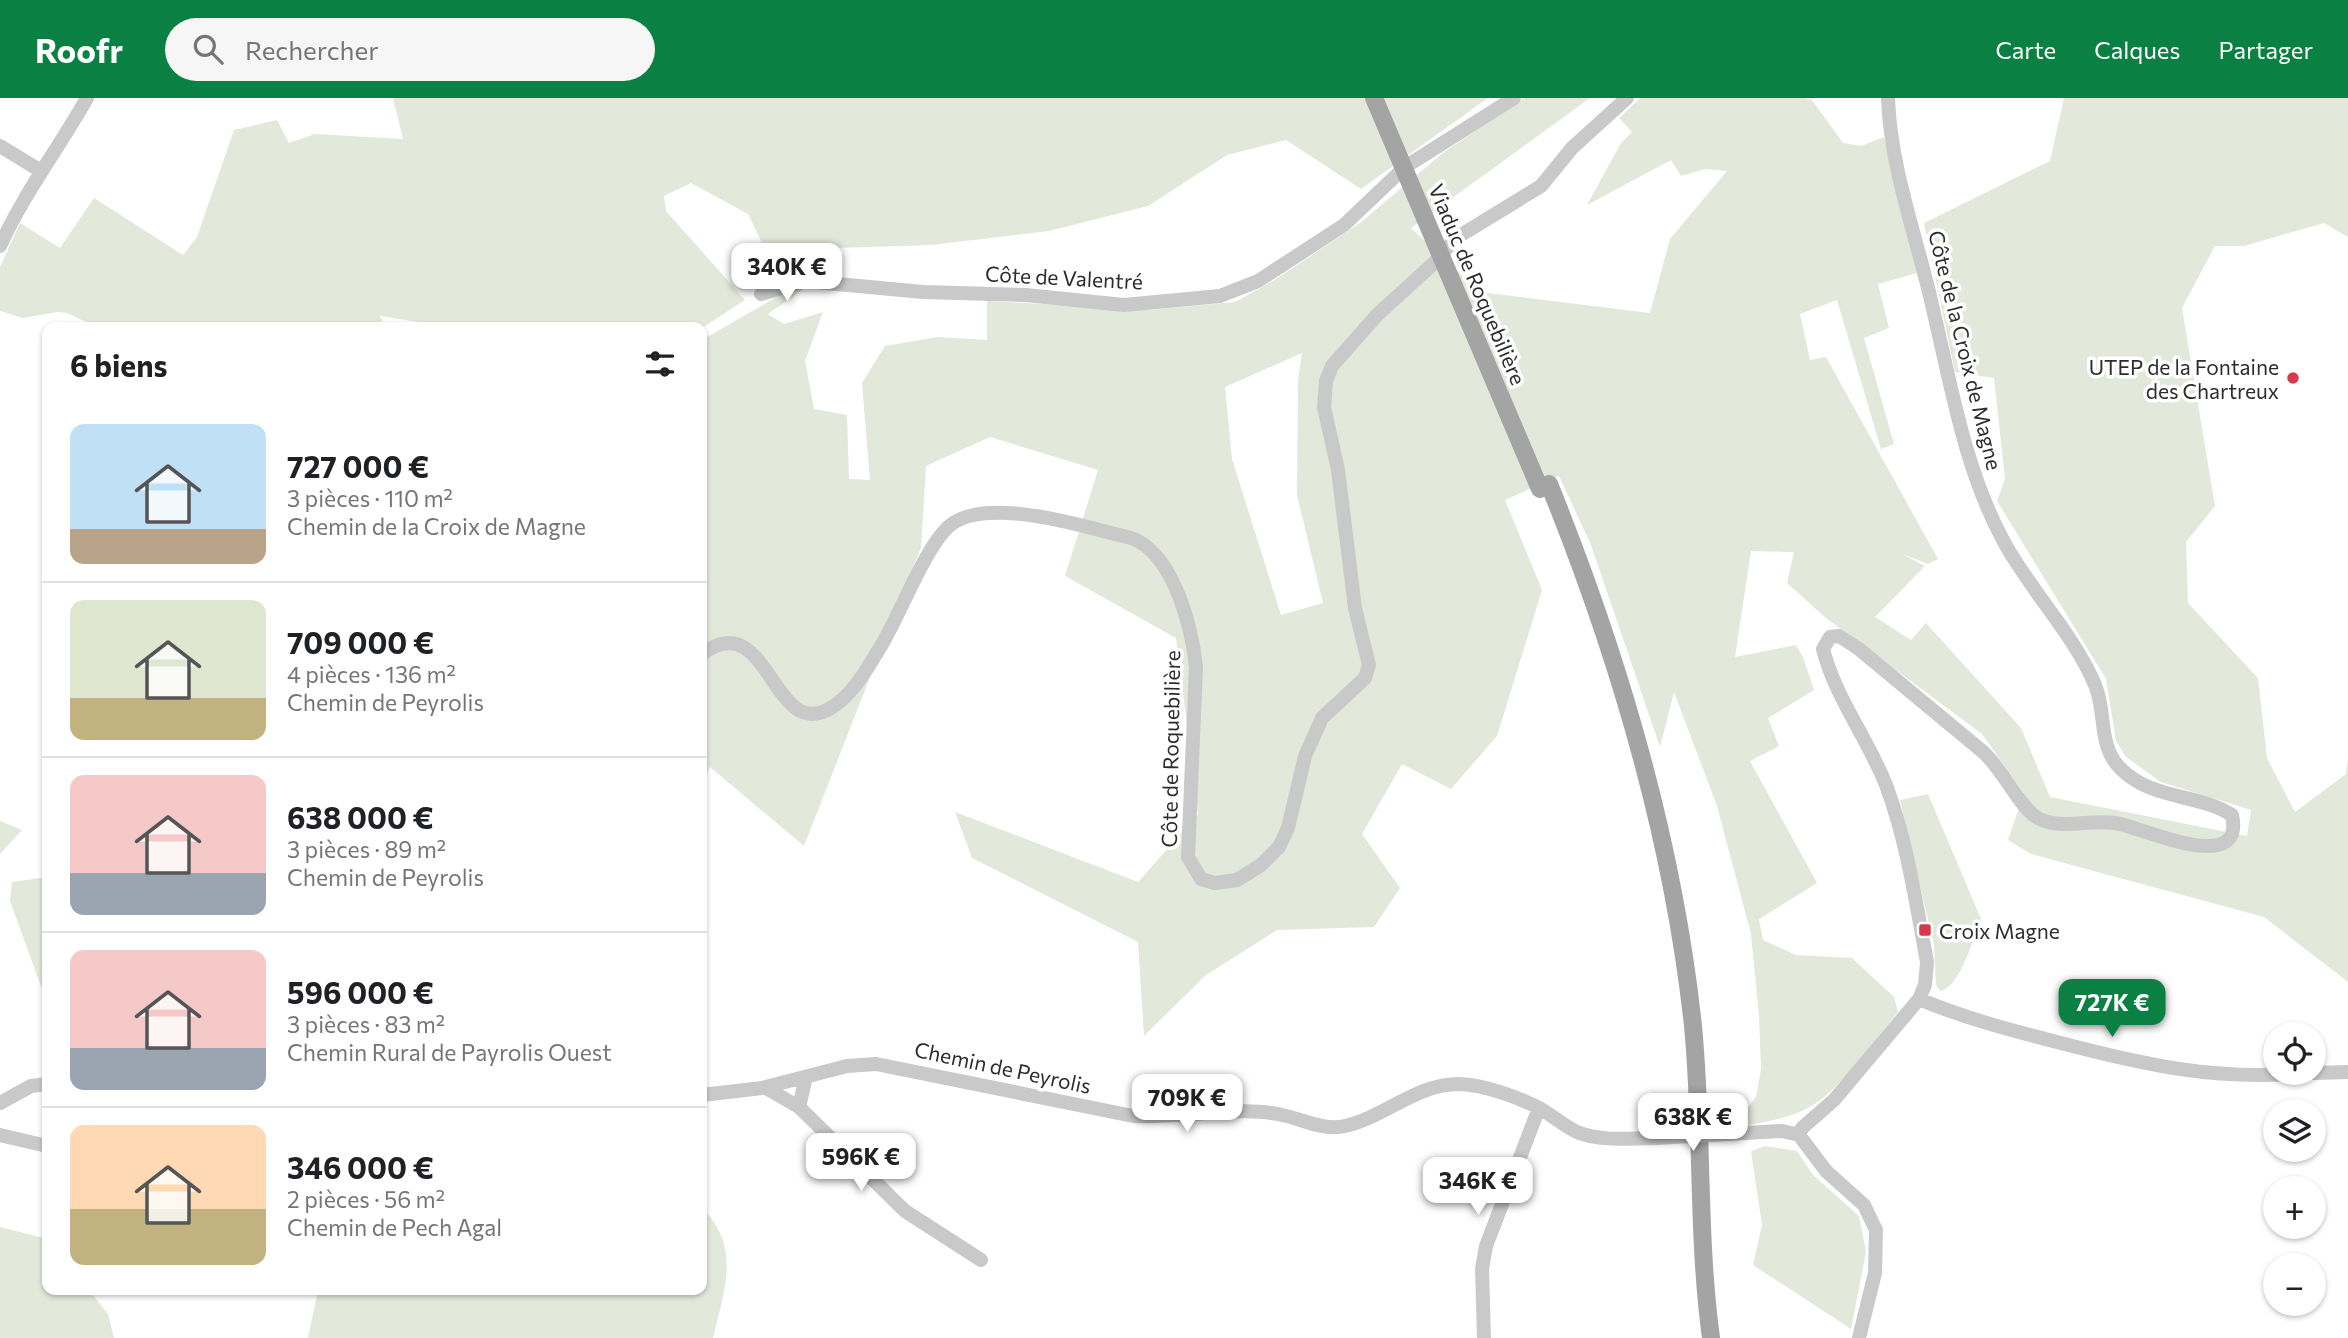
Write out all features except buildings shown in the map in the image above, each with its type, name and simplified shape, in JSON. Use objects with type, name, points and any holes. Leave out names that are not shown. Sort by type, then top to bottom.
[{"type":"main road","name":"Viaduc de Roquebilière","points":[[1374,98],[1544,487]]},
{"type":"main road","name":"Viaduc de Roquebilière","points":[[1385,98],[1544,487]]},
{"type":"main road","points":[[1544,487],[1607,648],[1651,792],[1670,873],[1684,951],[1699,1105],[1711,1338]]},
{"type":"street","points":[[0,246],[41,171],[56,154],[88,98]]},
{"type":"street","name":"Côte de Valentré","points":[[761,294],[805,281],[1124,305],[1220,296],[1252,285],[1344,225],[1405,167],[1514,98]]},
{"type":"street","name":"Côte de Roquebilière","points":[[707,651],[718,645],[740,645],[756,655],[785,699],[799,711],[815,714],[831,708],[849,693],[867,670],[892,630],[939,540],[949,526],[964,517],[1000,512],[1083,526],[1137,540],[1157,557],[1184,607],[1194,640],[1196,667],[1188,857],[1201,879],[1215,883],[1237,880],[1261,865],[1279,847],[1289,828],[1305,756],[1322,718],[1365,678],[1369,665],[1355,608],[1338,470],[1324,407],[1326,381],[1332,366],[1377,315],[1434,263],[1456,238],[1541,186],[1572,148],[1626,98]]},
{"type":"street","name":"Côte de la Croix de Magne","points":[[1799,1135],[1834,1100],[1919,999],[1926,985],[1927,962],[1898,822],[1873,754],[1827,665],[1823,649],[1830,637],[1839,636],[1859,649],[1997,764],[2025,808],[2038,818],[2052,823],[2113,822],[2200,846],[2221,845],[2230,837],[2234,824],[2232,815],[2217,806],[2172,796],[2143,785],[2120,768],[2104,736],[2095,684],[2028,582],[1994,522],[1963,436],[1906,205],[1888,98]]},
{"type":"street","points":[[0,146],[41,171]]},
{"type":"street","points":[[1919,999],[1985,1024],[2133,1062],[2222,1076],[2263,1075]]},
{"type":"street","name":"Chemin de Peyrolis","points":[[707,1095],[766,1088],[847,1066],[893,1066],[1133,1116],[1160,1118],[1257,1112],[1281,1114],[1325,1127],[1354,1123],[1419,1092],[1461,1084],[1490,1089],[1539,1108],[1576,1131],[1588,1135],[1657,1138],[1782,1131],[1799,1135]]},
{"type":"street","points":[[2326,1073],[2348,1072]]},
{"type":"street","points":[[799,1107],[806,1077]]},
{"type":"street","points":[[0,1103],[31,1086],[42,1085]]},
{"type":"street","points":[[766,1088],[799,1107],[905,1211],[981,1260]]},
{"type":"street","points":[[1484,1338],[1482,1269],[1486,1246],[1539,1108]]},
{"type":"street","points":[[0,1135],[42,1145]]},
{"type":"street","points":[[1799,1135],[1826,1171],[1864,1205],[1875,1230],[1875,1273],[1859,1338]]},
{"type":"shaded area","points":[[393,98],[1488,98],[1361,189],[1286,140],[1227,155],[1148,206],[1049,231],[931,245],[804,249],[794,275],[780,281],[748,214],[691,183],[664,196],[666,211],[745,300],[707,325],[707,322],[418,322],[380,316],[383,322],[86,322],[67,313],[57,312],[23,318],[0,311],[0,267],[20,223],[60,248],[94,198],[183,255],[197,237],[234,130],[277,120],[289,143],[315,134],[403,139]]},
{"type":"shaded area","points":[[1525,98],[1590,98],[1411,228],[1480,292],[1650,313],[1670,239],[1727,171],[1705,169],[1681,176],[1671,160],[1587,205],[1621,143],[1632,132],[1619,118],[1640,98],[1803,98],[1812,100],[1843,143],[1861,146],[1884,137],[1917,273],[1878,284],[1889,328],[1864,338],[1894,444],[1881,449],[1837,300],[1800,314],[1810,360],[1826,357],[1938,559],[1928,564],[1902,554],[1925,566],[1875,617],[1911,640],[1926,623],[2021,728],[2050,797],[2247,836],[2251,810],[2161,782],[2126,757],[2116,741],[2106,679],[1997,501],[2005,479],[1994,378],[1955,372],[1924,223],[2050,161],[2064,98],[2348,98],[2348,237],[2324,223],[2244,246],[2215,246],[2182,308],[2215,506],[2186,542],[2188,603],[2258,678],[2267,758],[2295,812],[2346,774],[2348,758],[2348,982],[2264,917],[2031,854],[2008,840],[2024,793],[1982,734],[1826,618],[1787,583],[1794,552],[1751,551],[1735,657],[1796,645],[1814,690],[1768,718],[1779,746],[1750,761],[1817,883],[1759,919],[1763,940],[1796,955],[1852,958],[1894,997],[1898,1012],[1844,1077],[1821,1100],[1791,1115],[1732,1128],[1756,1097],[1761,1069],[1751,934],[1717,806],[1674,692],[1660,747],[1591,545],[1559,476],[1505,500],[1542,590],[1497,736],[1451,789],[1402,764],[1362,834],[1400,888],[1374,927],[1277,930],[1206,975],[1144,1036],[1138,942],[972,858],[955,812],[1138,882],[1198,814],[1176,638],[1065,576],[1098,470],[990,437],[926,466],[921,547],[804,846],[710,767],[707,774],[707,337],[792,288],[805,288],[768,314],[784,324],[823,312],[805,361],[814,409],[847,415],[849,479],[870,480],[862,383],[885,346],[938,337],[987,340],[987,301],[1148,310],[1235,302],[1273,281],[1360,223],[1444,152]],"holes":[[[1302,353],[1298,381],[1297,495],[1323,603],[1281,615],[1232,459],[1225,387]]]},
{"type":"shaded area","points":[[1928,794],[1981,919],[1960,971],[1947,988],[1940,991],[1936,985],[1934,945],[1900,800]]},
{"type":"shaded area","points":[[0,821],[22,830],[0,854]]},
{"type":"shaded area","points":[[42,879],[42,989],[10,901],[12,882]]},
{"type":"shaded area","points":[[1765,1146],[1797,1151],[1813,1175],[1859,1216],[1866,1252],[1851,1329],[1753,1265],[1762,1225],[1751,1151]]},
{"type":"shaded area","points":[[707,1214],[722,1238],[726,1254],[725,1286],[713,1338],[308,1338],[317,1295],[707,1295]]},
{"type":"shaded area","points":[[0,1227],[42,1238],[42,1295],[93,1295],[108,1314],[114,1338],[0,1338]]},
{"type":"place","name":"UTEP de la Fontaine des Chartreux","points":[[2293,378]]},
{"type":"place","name":"Croix Magne","points":[[1925,930]]}]
